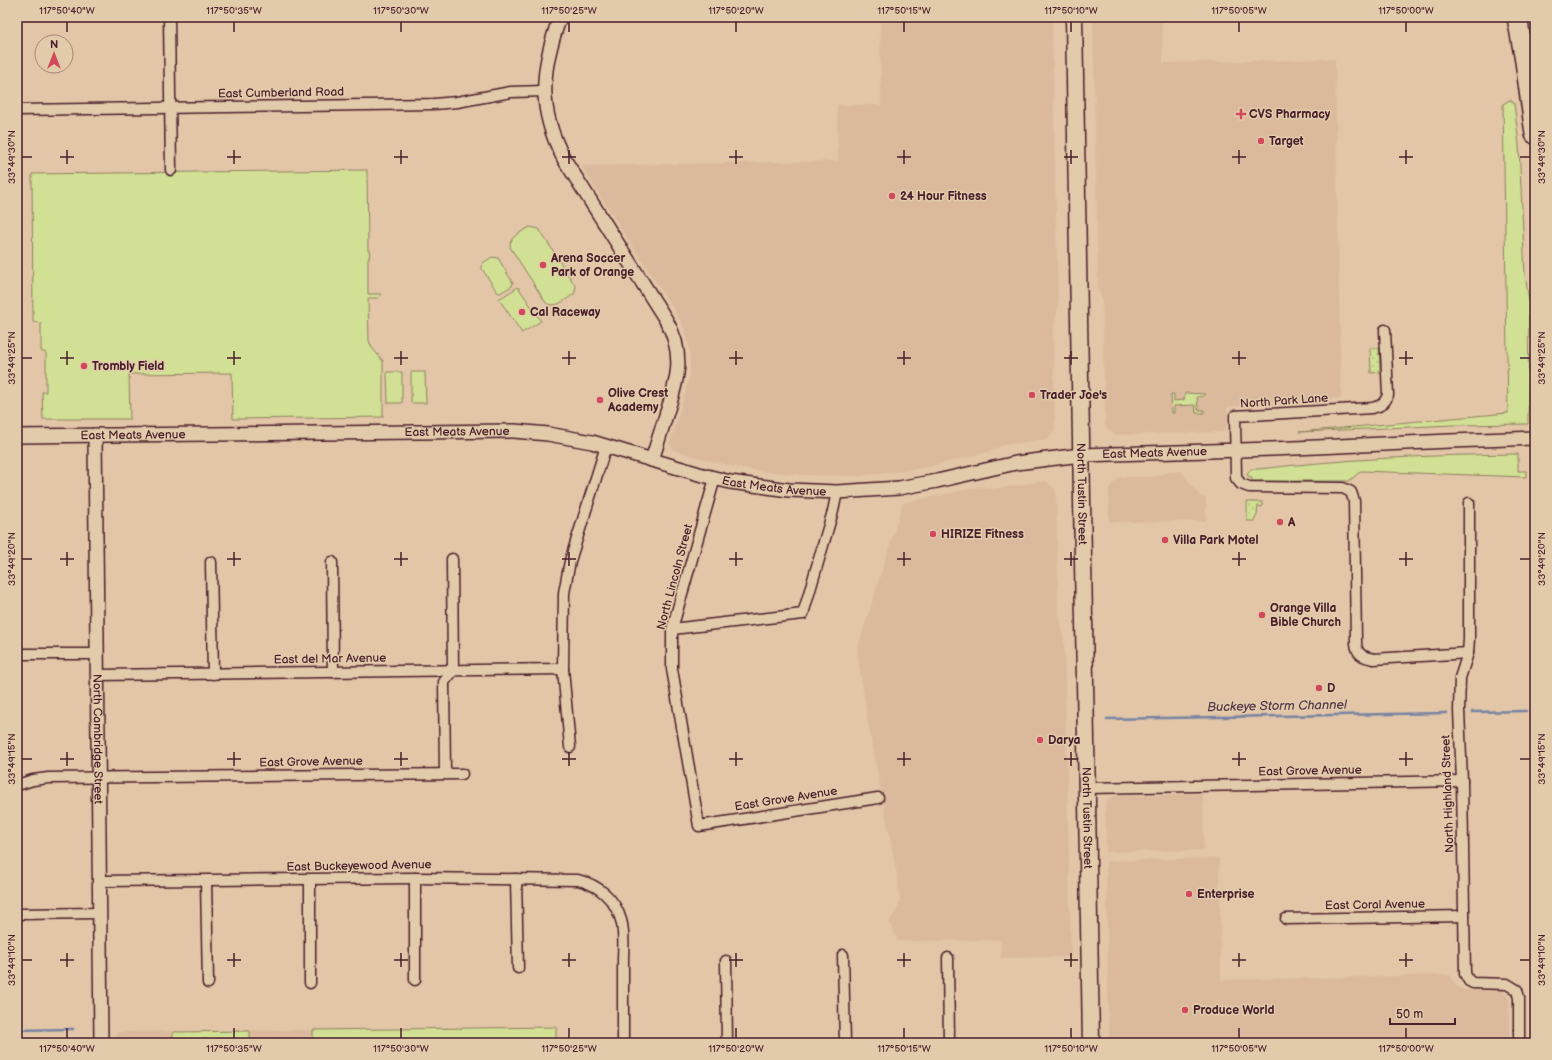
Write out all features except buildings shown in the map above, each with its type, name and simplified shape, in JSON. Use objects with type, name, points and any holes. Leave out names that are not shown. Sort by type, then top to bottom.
[{"type":"highway","points":[[1517,17],[1525,61],[1535,134]]},
{"type":"main road","name":"North Tustin Street","points":[[1074,17],[1091,1043]]},
{"type":"street","points":[[169,17],[170,170]]},
{"type":"street","points":[[560,17],[546,63],[545,92],[549,124],[564,159],[666,320],[676,343],[678,364],[676,384],[652,460]]},
{"type":"street","name":"East Cumberland Road","points":[[17,110],[434,104],[457,102],[511,92],[545,92]]},
{"type":"street","name":"North Park Lane","points":[[1385,330],[1388,395],[1380,407],[1336,411],[1235,416],[1236,478],[1240,484],[1254,488],[1343,488],[1351,492],[1354,501],[1356,643],[1358,652],[1361,656],[1374,659],[1468,653]]},
{"type":"street","name":"East Meats Avenue","points":[[17,436],[495,431],[548,434],[606,446],[715,478],[774,489],[837,492],[899,488],[1016,463],[1081,455],[1535,438]]},
{"type":"street","name":"North Cambridge Street","points":[[95,435],[101,1043]]},
{"type":"street","points":[[570,747],[563,669],[564,593],[566,576],[606,446]]},
{"type":"street","name":"North Lincoln Street","points":[[699,826],[672,669],[672,629],[715,478]]},
{"type":"street","points":[[672,629],[803,614],[833,511],[837,492]]},
{"type":"street","name":"North Highland Street","points":[[1469,503],[1468,653],[1460,678],[1459,691],[1465,974],[1469,981],[1477,984],[1507,984],[1517,990],[1519,998],[1520,1043]]},
{"type":"street","points":[[445,773],[444,682],[453,671],[452,559]]},
{"type":"street","points":[[211,562],[213,674]]},
{"type":"street","points":[[332,562],[333,672]]},
{"type":"street","points":[[17,654],[97,654]]},
{"type":"street","name":"East del Mar Avenue","points":[[98,675],[563,669]]},
{"type":"street","name":"East Grove Avenue","points":[[17,785],[33,780],[48,778],[462,774]]},
{"type":"street","name":"East Grove Avenue","points":[[1087,788],[1462,781]]},
{"type":"street","name":"East Grove Avenue","points":[[699,826],[878,798]]},
{"type":"street","points":[[415,878],[415,980]]},
{"type":"street","name":"East Buckeyewood Avenue","points":[[100,881],[415,878],[578,880],[589,882],[599,888],[612,900],[621,920],[623,936],[623,1043]]},
{"type":"street","points":[[516,879],[518,968]]},
{"type":"street","points":[[310,880],[310,983]]},
{"type":"street","points":[[206,881],[208,983]]},
{"type":"street","points":[[17,914],[100,913]]},
{"type":"street","name":"East Coral Avenue","points":[[1286,919],[1464,916]]},
{"type":"street","points":[[843,955],[846,1043]]},
{"type":"street","points":[[948,958],[949,1043]]},
{"type":"street","points":[[726,961],[727,1043]]},
{"type":"shaded area","points":[[880,17],[1054,17],[1052,27],[1058,307],[1053,331],[1055,430],[1048,439],[1004,445],[988,452],[927,467],[859,476],[806,475],[757,471],[714,462],[673,450],[670,443],[690,373],[690,352],[685,331],[679,318],[581,166],[838,161],[837,105],[881,105]]},
{"type":"shaded area","points":[[1093,17],[1162,17],[1163,63],[1335,59],[1341,398],[1227,407],[1227,425],[1223,432],[1115,435],[1105,426],[1102,300],[1098,289]]},
{"type":"shaded area","points":[[1181,471],[1201,497],[1206,497],[1206,521],[1109,522],[1109,488],[1119,477],[1154,477],[1169,472]]},
{"type":"shaded area","points":[[1046,481],[1056,490],[1058,608],[1064,639],[1071,957],[1001,958],[1001,940],[898,941],[889,922],[898,908],[900,901],[897,875],[868,722],[857,650],[903,503],[980,487],[993,489]]},
{"type":"shaded area","points":[[1203,794],[1204,850],[1106,852],[1105,804],[1109,798],[1115,796]]},
{"type":"shaded area","points":[[1219,858],[1221,980],[1450,975],[1456,986],[1462,990],[1502,990],[1509,999],[1510,1043],[1109,1043],[1106,861]]},
{"type":"shaded area","points":[[556,1027],[556,1043],[117,1043],[117,1032]]},
{"type":"green space","points":[[1510,100],[1514,103],[1519,146],[1525,275],[1529,301],[1528,424],[1453,425],[1299,432],[1508,413],[1503,104]]},
{"type":"green space","points":[[367,170],[368,251],[370,251],[368,258],[368,294],[381,294],[378,298],[368,298],[369,341],[372,348],[383,361],[383,417],[233,419],[232,373],[129,374],[130,419],[43,419],[42,392],[46,392],[46,353],[41,351],[41,323],[33,322],[32,174]]},
{"type":"green space","name":"Arena Soccer Park of Orange","points":[[530,227],[539,229],[576,287],[574,294],[557,304],[550,305],[546,303],[510,247],[510,243],[514,237]]},
{"type":"green space","points":[[492,257],[498,258],[513,283],[512,286],[500,293],[497,292],[481,267],[483,263]]},
{"type":"green space","name":"Cal Raceway","points":[[518,287],[541,321],[522,333],[499,299]]},
{"type":"green space","points":[[1370,348],[1379,348],[1380,372],[1371,373]]},
{"type":"green space","points":[[387,372],[402,372],[402,403],[388,403]]},
{"type":"green space","points":[[411,372],[425,372],[426,403],[411,403]]},
{"type":"green space","points":[[1185,393],[1205,394],[1204,396],[1197,397],[1198,410],[1204,410],[1204,413],[1196,413],[1195,405],[1174,406],[1174,413],[1172,413],[1171,394],[1174,394],[1174,401],[1184,400]]},
{"type":"green space","points":[[1518,454],[1518,471],[1526,471],[1526,477],[1361,471],[1349,481],[1252,481],[1252,478],[1247,475],[1251,469],[1356,460],[1453,455]]},
{"type":"green space","points":[[1247,502],[1262,502],[1262,507],[1258,506],[1257,515],[1254,521],[1247,521]]},
{"type":"green space","points":[[556,1027],[556,1043],[313,1043],[313,1030]]},
{"type":"green space","points":[[250,1031],[250,1043],[207,1043],[207,1039],[173,1040],[173,1032]]},
{"type":"waterway","name":"Buckeye Storm Channel","points":[[1472,712],[1526,711]]},
{"type":"waterway","name":"Buckeye Storm Channel","points":[[1107,719],[1447,713]]},
{"type":"waterway","name":"Buckeye Storm Channel","points":[[17,1030],[73,1029]]},
{"type":"place","name":"CVS Pharmacy","points":[[1241,114]]},
{"type":"place","name":"Target","points":[[1261,141]]},
{"type":"place","name":"24 Hour Fitness","points":[[892,196]]},
{"type":"place","name":"Arena Soccer Park of Orange","points":[[543,265]]},
{"type":"place","name":"Cal Raceway","points":[[522,312]]},
{"type":"place","name":"Trombly Field","points":[[84,366]]},
{"type":"place","name":"Trader Joe's","points":[[1032,395]]},
{"type":"place","name":"Olive Crest Academy","points":[[600,400]]},
{"type":"place","name":"A","points":[[1280,522]]},
{"type":"place","name":"HIRIZE Fitness","points":[[933,534]]},
{"type":"place","name":"Villa Park Motel","points":[[1165,540]]},
{"type":"place","name":"Orange Villa Bible Church","points":[[1262,615]]},
{"type":"place","name":"D","points":[[1319,688]]},
{"type":"place","name":"Darya","points":[[1040,740]]},
{"type":"place","name":"Enterprise","points":[[1189,894]]},
{"type":"place","name":"Produce World","points":[[1185,1010]]}]
